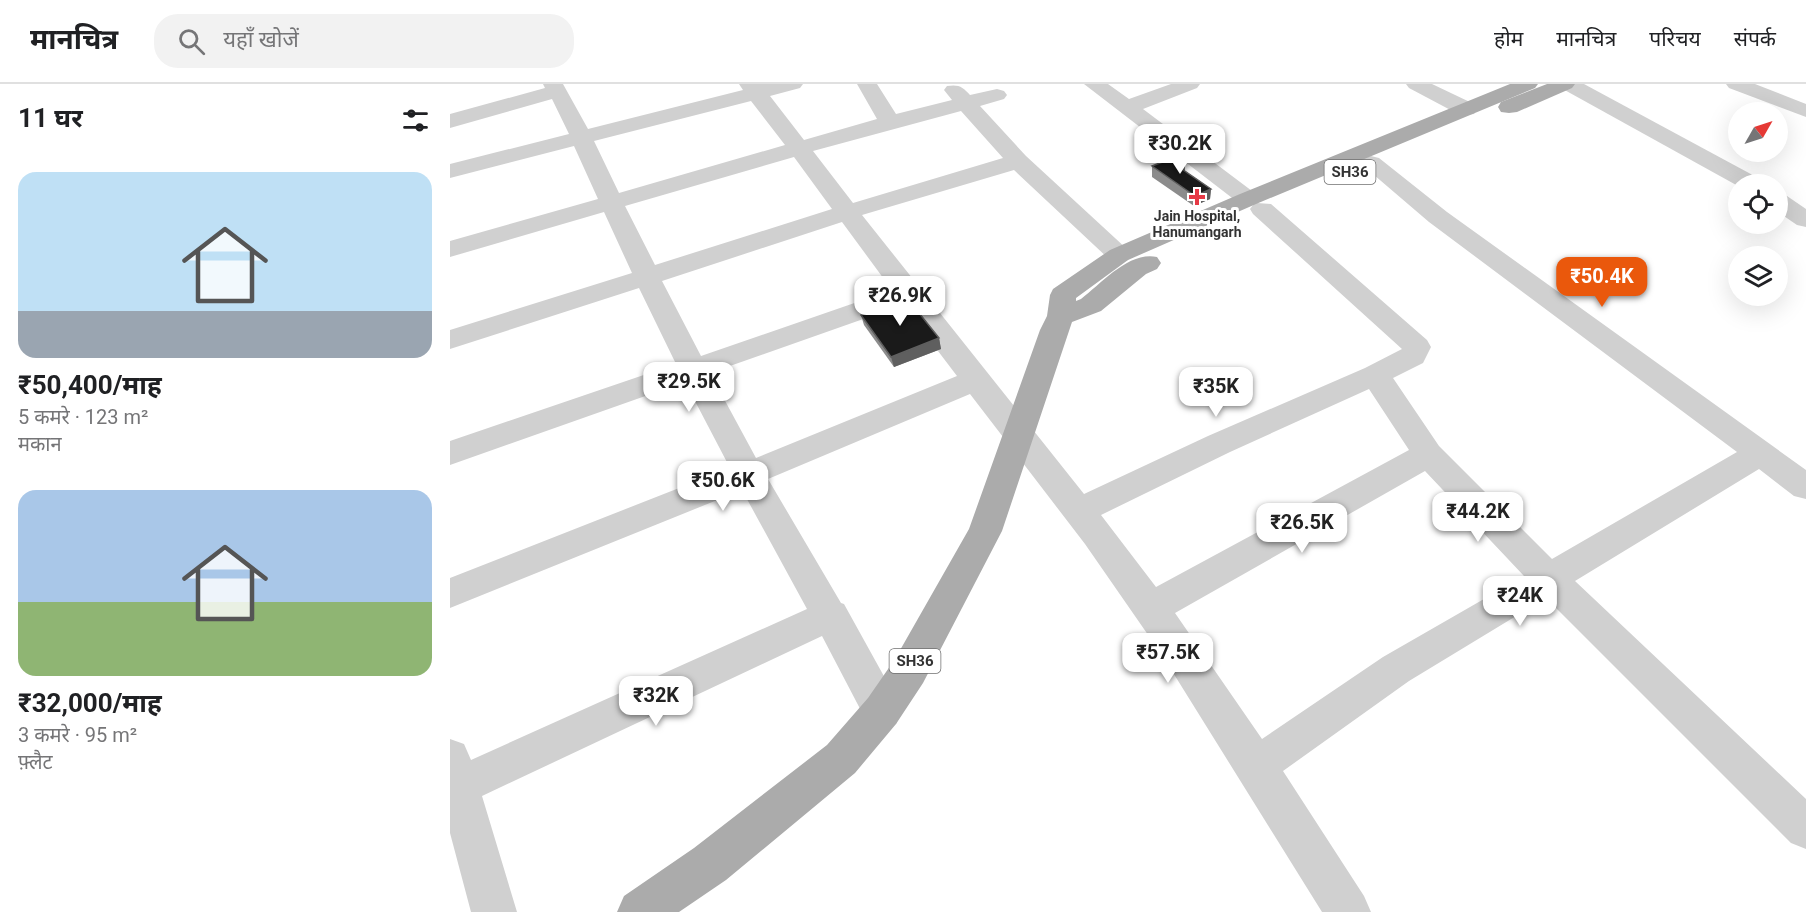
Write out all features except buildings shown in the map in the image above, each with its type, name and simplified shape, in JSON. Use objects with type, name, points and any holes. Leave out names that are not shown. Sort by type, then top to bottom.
[{"type":"main road","name":"SH36","points":[[1061,316],[1091,305],[1137,268],[1255,204],[1466,109],[1528,84]]},
{"type":"main road","name":"SH36","points":[[640,912],[710,864],[840,759],[882,711],[909,671],[985,531],[1061,316],[1063,295],[1119,255],[1371,163],[1566,84]]},
{"type":"street","points":[[450,171],[582,138],[753,88],[793,84]]},
{"type":"street","points":[[867,84],[890,122]]},
{"type":"street","points":[[949,84],[1018,161],[1119,255]]},
{"type":"street","points":[[1080,510],[1219,444],[1375,375],[1413,356],[1417,347],[1255,204],[1127,106],[1094,84]]},
{"type":"street","points":[[1127,106],[1190,84]]},
{"type":"street","points":[[1416,84],[1466,109]]},
{"type":"street","points":[[1566,84],[1734,174]]},
{"type":"street","points":[[1737,84],[1806,111]]},
{"type":"street","points":[[450,122],[555,88],[582,138],[693,369],[882,711]]},
{"type":"street","points":[[753,88],[908,294],[1080,510],[1151,608],[1256,766],[1348,912]]},
{"type":"street","points":[[450,249],[890,122],[997,95]]},
{"type":"street","points":[[450,340],[848,212],[1018,161]]},
{"type":"street","points":[[1371,163],[1438,217],[1806,487]]},
{"type":"street","points":[[1788,208],[1806,220]]},
{"type":"street","points":[[450,453],[908,294]]},
{"type":"street","points":[[1375,375],[1428,454],[1548,578],[1806,828]]},
{"type":"street","points":[[450,593],[749,474],[975,380]]},
{"type":"street","points":[[1256,766],[1396,669],[1761,453]]},
{"type":"street","points":[[1151,608],[1428,454]]},
{"type":"street","points":[[494,912],[454,772],[831,615]]},
{"type":"place","name":"Jain Hospital, Hanumangarh","points":[[1197,197]]}]
